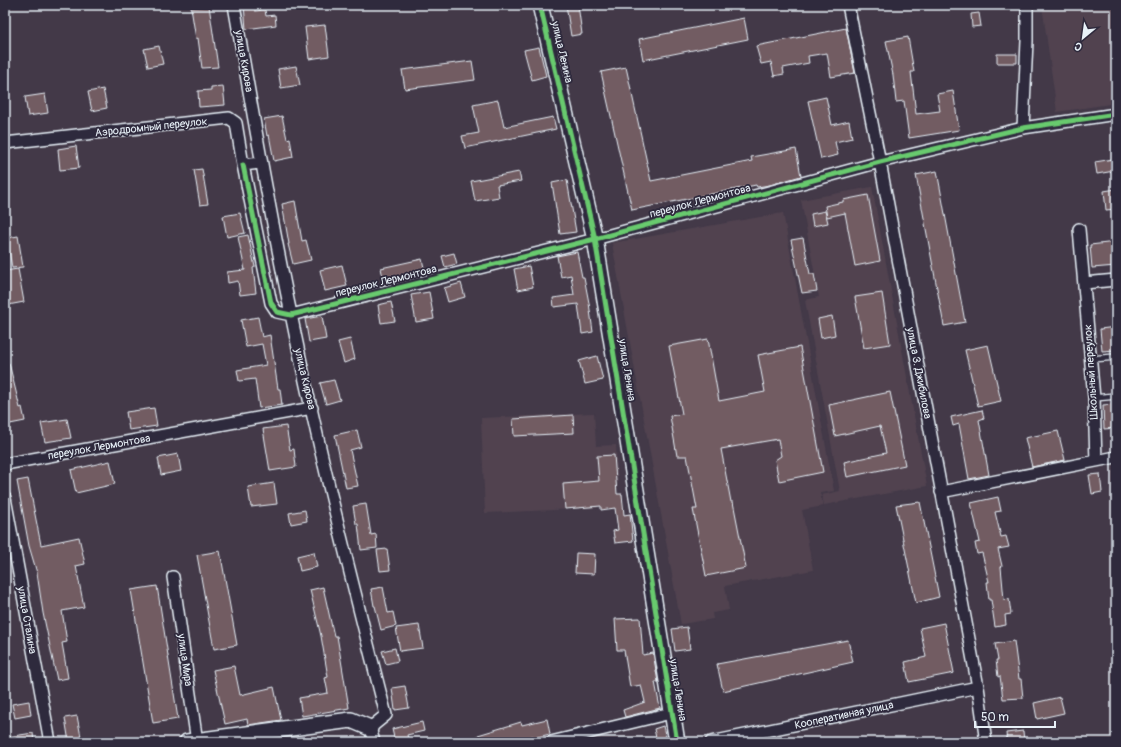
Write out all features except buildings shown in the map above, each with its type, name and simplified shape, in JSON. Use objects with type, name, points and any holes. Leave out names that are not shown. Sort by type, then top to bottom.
[{"type":"street","name":"улица Кирова","points":[[234,5],[261,163],[291,315],[358,606],[386,715],[372,735]]},
{"type":"street","name":"улица Ленина","points":[[540,5],[595,239],[676,742]]},
{"type":"street","name":"улица З. Джибилова","points":[[848,5],[880,162],[978,687],[986,742]]},
{"type":"street","points":[[1023,128],[1027,5]]},
{"type":"street","name":"переулок Лермонтова","points":[[291,315],[595,239],[880,162],[1023,128],[1116,114]]},
{"type":"street","name":"Аэродромный переулок","points":[[5,143],[229,118],[236,123],[271,303],[277,312],[291,315]]},
{"type":"street","points":[[243,165],[261,163]]},
{"type":"street","name":"Школьный переулок","points":[[1079,229],[1094,398],[1096,460]]},
{"type":"street","points":[[1084,283],[1116,280]]},
{"type":"street","name":"переулок Лермонтова","points":[[5,464],[312,408]]},
{"type":"street","points":[[941,492],[1116,457]]},
{"type":"street","name":"улица Сталина","points":[[5,498],[50,742]]},
{"type":"street","name":"улица Мира","points":[[173,577],[194,741]]},
{"type":"street","name":"Кооперативная улица","points":[[711,742],[978,687]]},
{"type":"street","points":[[551,742],[672,713]]},
{"type":"street","points":[[194,741],[351,720],[372,735]]},
{"type":"lane","points":[[1091,359],[1116,357]]},
{"type":"lane","points":[[1094,398],[1116,396]]},
{"type":"shaded area","points":[[1042,5],[1116,5],[1116,103],[1057,112]]},
{"type":"shaded area","points":[[872,187],[927,486],[824,505],[822,495],[840,491],[805,300],[819,297],[801,200]]},
{"type":"shaded area","points":[[783,213],[834,491],[820,493],[823,506],[802,510],[813,570],[725,586],[729,610],[712,613],[713,619],[681,624],[612,243]]},
{"type":"shaded area","points":[[594,413],[596,446],[616,445],[618,489],[596,490],[597,508],[485,513],[481,418]]},
{"type":"cycle path","points":[[540,5],[595,239],[677,742]]},
{"type":"cycle path","points":[[243,165],[271,303],[277,312],[291,315],[595,239],[880,162],[1023,128],[1116,114]]}]
